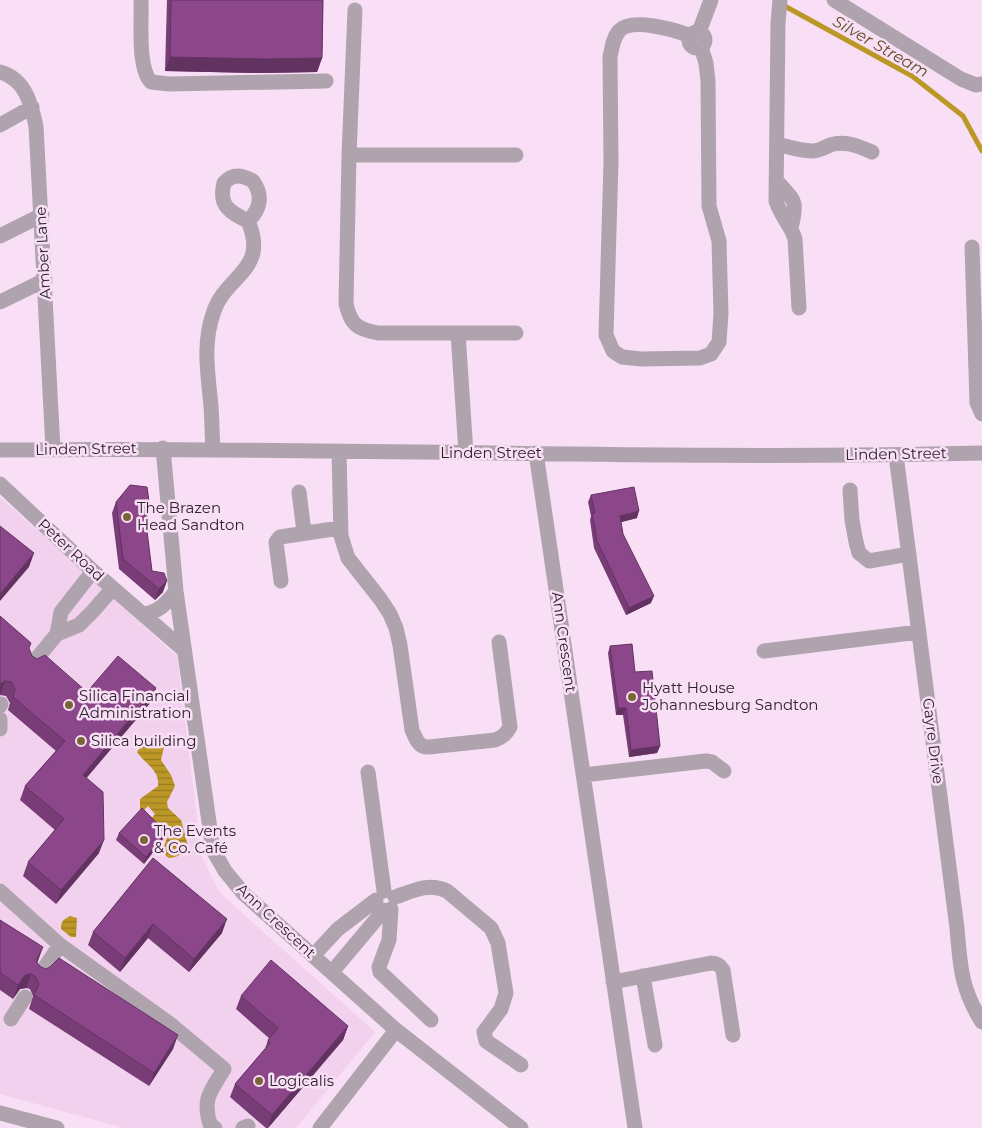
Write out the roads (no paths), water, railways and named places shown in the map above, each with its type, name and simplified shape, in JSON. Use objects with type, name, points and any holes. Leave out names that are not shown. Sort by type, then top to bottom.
[{"type":"street","points":[[141,0],[142,62],[144,73],[151,82],[169,84],[326,82]]},
{"type":"street","points":[[697,39],[674,29],[643,25],[627,26],[618,32],[610,57],[611,162],[606,335],[613,351],[622,356],[641,360],[700,358],[711,354],[719,342],[721,313],[719,241],[709,206],[708,81],[706,63],[697,39],[711,0]]},
{"type":"street","points":[[780,0],[778,23],[776,201],[779,211],[792,228],[795,239],[799,308]]},
{"type":"street","points":[[834,0],[961,79],[976,85],[982,84]]},
{"type":"street","points":[[356,10],[349,155],[346,304],[348,316],[363,331],[378,333],[516,333]]},
{"type":"street","name":"Amber Lane","points":[[0,72],[8,74],[17,80],[26,93],[32,107],[37,141],[54,449]]},
{"type":"street","points":[[0,125],[32,107]]},
{"type":"street","points":[[777,144],[811,151],[843,142],[872,152]]},
{"type":"street","points":[[349,155],[516,155]]},
{"type":"street","points":[[0,236],[42,215]]},
{"type":"street","points":[[213,449],[206,338],[215,309],[223,295],[246,270],[251,260],[254,245],[248,221]]},
{"type":"street","points":[[972,247],[977,403],[982,414]]},
{"type":"street","points":[[0,302],[45,280]]},
{"type":"street","points":[[458,333],[466,453]]},
{"type":"street","name":"Linden Street","points":[[0,450],[163,448],[466,453],[896,455],[982,453]]},
{"type":"street","name":"Ann Crescent","points":[[163,448],[176,591],[184,650],[214,850],[225,871],[244,894],[396,1030],[521,1128]]},
{"type":"street","points":[[339,451],[341,536],[348,558],[381,600],[396,628],[412,730],[416,740],[421,745],[425,747],[495,740],[504,736],[510,727],[499,642]]},
{"type":"street","name":"Ann Crescent","points":[[536,453],[634,1128]]},
{"type":"street","name":"Gayre Drive","points":[[896,455],[961,970],[966,991],[982,1022]]},
{"type":"street","name":"Peter Road","points":[[0,484],[93,571],[184,650]]},
{"type":"street","points":[[850,490],[852,520],[859,553],[869,561],[909,554]]},
{"type":"street","points":[[299,492],[304,532]]},
{"type":"street","points":[[281,581],[276,542],[280,537],[340,528]]},
{"type":"street","points":[[57,634],[61,612],[93,571]]},
{"type":"street","points":[[33,663],[57,634],[79,625],[93,612],[113,588]]},
{"type":"street","points":[[144,614],[158,610],[166,604],[176,591]]},
{"type":"street","points":[[764,651],[919,632]]},
{"type":"street","points":[[0,709],[0,728]]},
{"type":"street","points":[[583,775],[706,761],[712,762],[724,772]]},
{"type":"street","points":[[368,772],[386,902],[389,940],[379,967],[380,972],[431,1020]]},
{"type":"street","points":[[313,956],[338,929],[386,902],[426,887],[434,886],[447,891],[491,928],[498,943],[506,993],[501,1009],[484,1032],[484,1037],[486,1041],[521,1065]]},
{"type":"street","points":[[0,891],[60,945],[169,1023],[224,1069],[212,1090],[206,1107],[210,1124],[215,1128]]},
{"type":"street","points":[[332,972],[386,902]]},
{"type":"street","points":[[41,972],[60,945]]},
{"type":"street","points":[[613,982],[711,963],[719,964],[723,970],[734,1035]]},
{"type":"street","points":[[643,976],[655,1045]]},
{"type":"street","points":[[11,1019],[25,997]]},
{"type":"street","points":[[320,1128],[396,1030]]},
{"type":"street","points":[[0,1113],[57,1128]]},
{"type":"waterway","name":"Silver Stream","points":[[781,4],[912,76],[963,116],[982,151]]},
{"type":"place","name":"The Brazen Head Sandton","points":[[127,517]]},
{"type":"place","name":"Hyatt House Johannesburg Sandton","points":[[632,697]]},
{"type":"place","name":"Silica Financial Administration","points":[[69,705]]},
{"type":"place","name":"Silica building","points":[[81,741]]},
{"type":"place","name":"The Events & Co. Café","points":[[144,840]]},
{"type":"place","name":"Logicalis","points":[[259,1081]]}]
